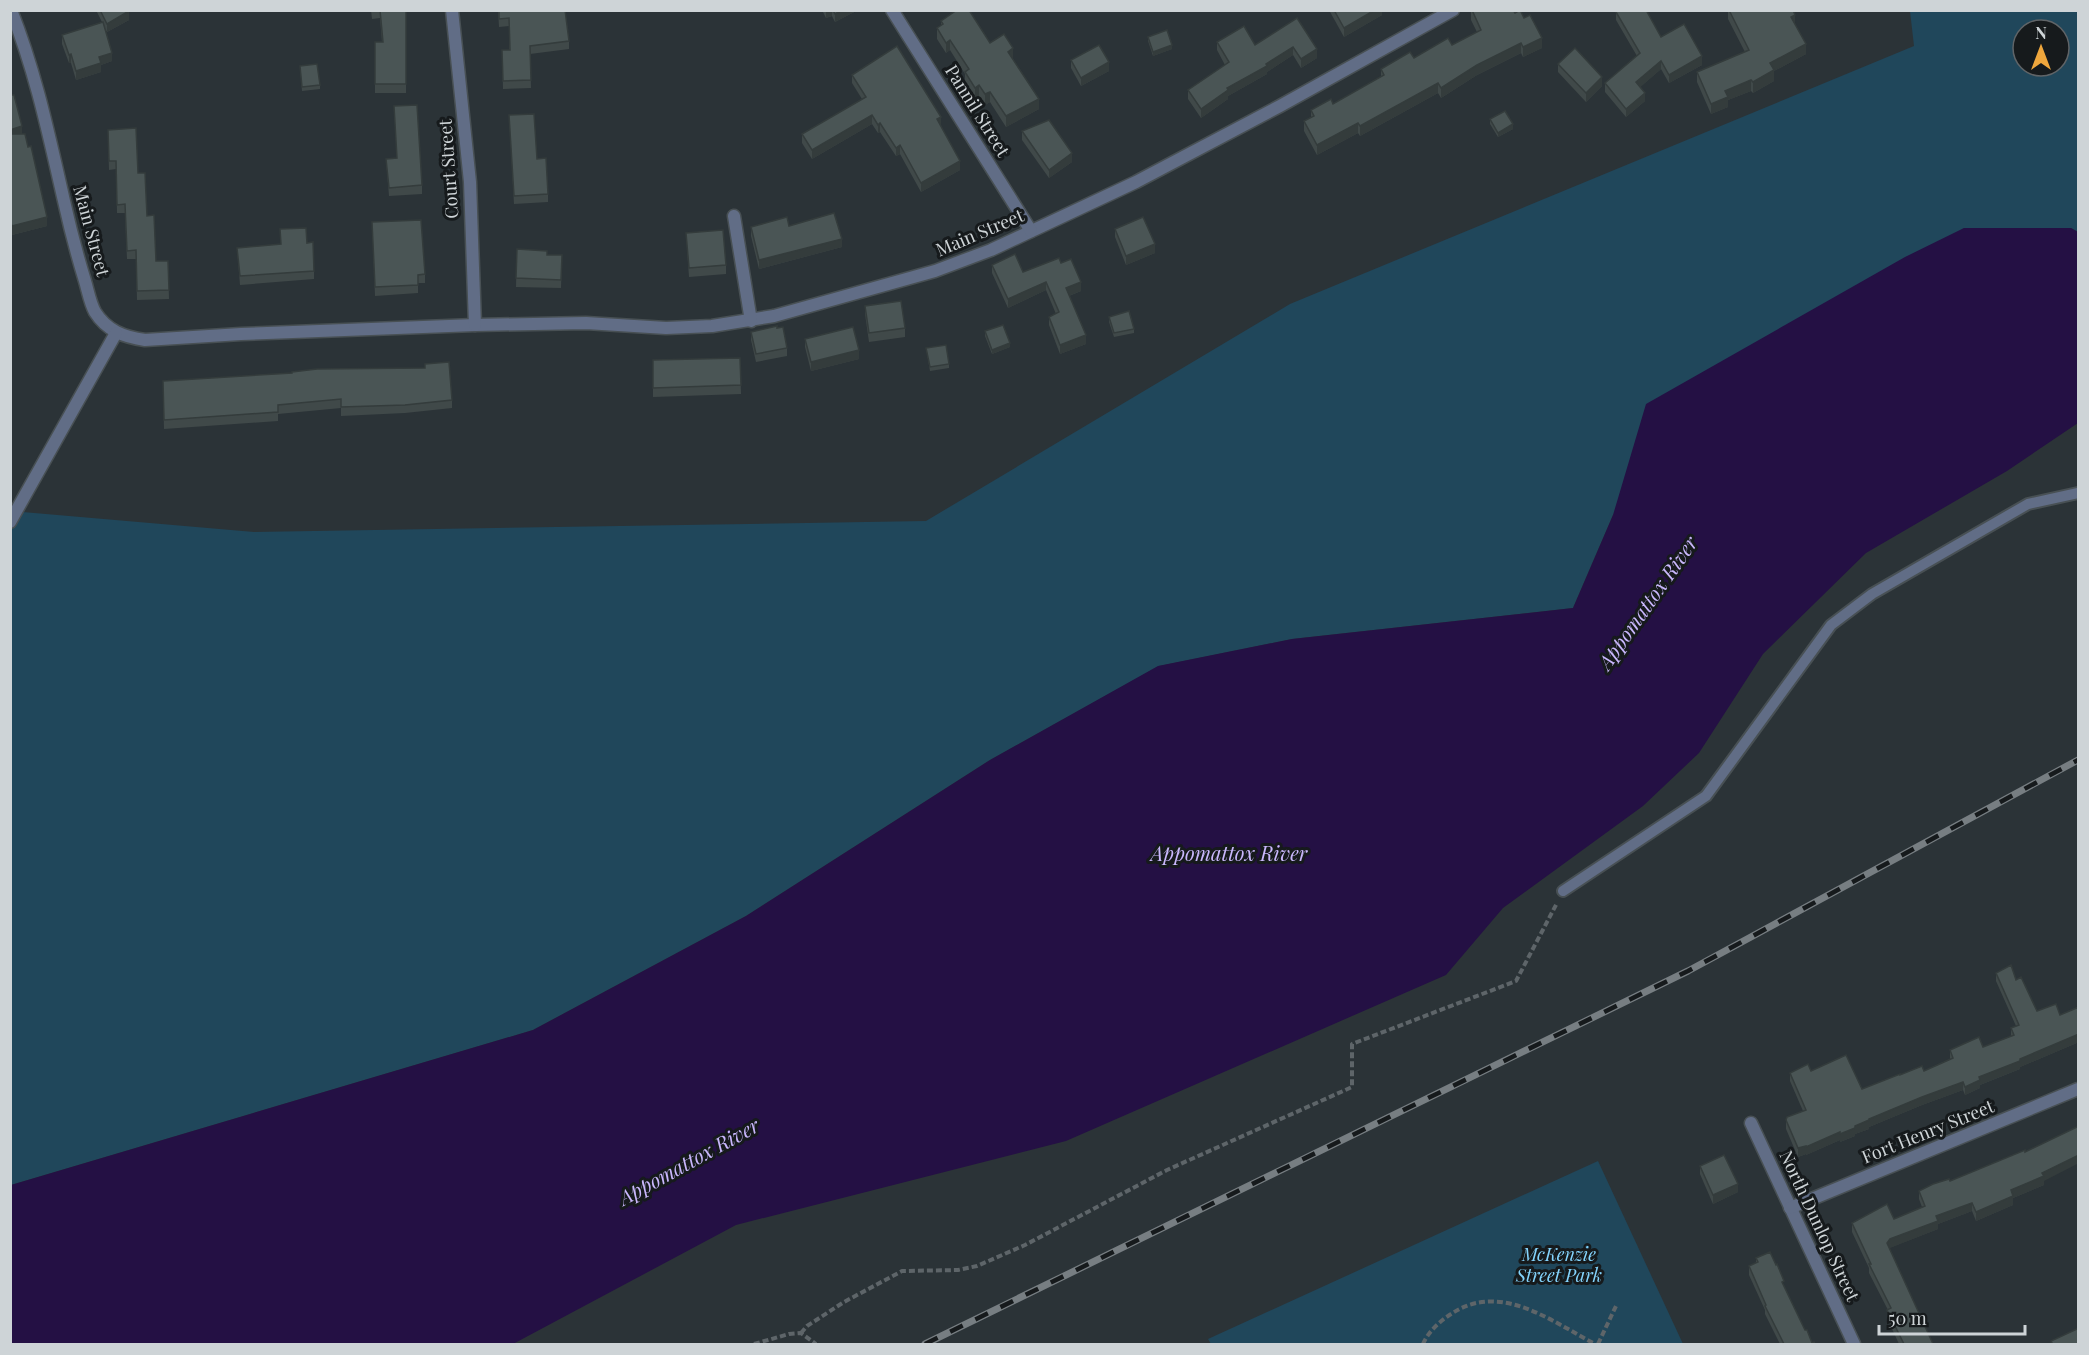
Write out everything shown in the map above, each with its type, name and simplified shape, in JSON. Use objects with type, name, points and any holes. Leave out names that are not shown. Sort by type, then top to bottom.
[{"type":"street","name":"Main Street","points":[[11,10],[34,75],[72,239],[94,310],[116,333],[145,340],[475,325],[586,323],[666,328],[751,321],[935,271],[991,250],[1137,182],[1453,10]]},
{"type":"street","name":"Court Street","points":[[452,10],[470,182],[475,325]]},
{"type":"street","name":"Pannil Street","points":[[892,10],[1031,231]]},
{"type":"street","points":[[734,216],[751,321]]},
{"type":"street","points":[[10,522],[116,333]]},
{"type":"street","name":"Fort Henry Street","points":[[1790,1208],[2079,1089]]},
{"type":"street","name":"North Dunlop Street","points":[[1751,1123],[1854,1344]]},
{"type":"lane","points":[[1563,891],[1706,796],[1839,618],[1872,594],[2028,504],[2079,493]]},
{"type":"path","points":[[801,1333],[807,1326],[844,1302],[902,1271],[958,1270],[977,1266],[1025,1245],[1167,1170],[1352,1088],[1352,1044],[1516,981],[1563,891]]},
{"type":"path","points":[[1424,1344],[1440,1321],[1461,1307],[1485,1301],[1509,1302],[1532,1311],[1596,1344],[1616,1306]]},
{"type":"path","points":[[754,1344],[801,1333],[816,1344]]},
{"type":"green space","points":[[1910,11],[2078,11],[2078,232],[2071,228],[1964,228],[1613,515],[1573,608],[1292,639],[1159,666],[990,760],[746,916],[533,1030],[11,1185],[11,511],[254,532],[926,521],[1290,304],[1914,46]]},
{"type":"green space","name":"McKenzie Street Park","points":[[1598,1161],[1683,1344],[1211,1344],[1208,1339]]},
{"type":"water","name":"Appomattox River","points":[[1964,228],[2071,228],[2078,232],[2078,423],[2007,471],[1866,553],[1763,654],[1699,753],[1643,806],[1503,908],[1446,975],[1066,1141],[736,1225],[513,1344],[11,1344],[11,1185],[533,1030],[746,916],[990,760],[1158,666],[1292,639],[1573,608],[1613,515],[1646,404],[1905,257]]},
{"type":"building","points":[[100,10],[129,10],[129,11],[107,24]]},
{"type":"building","points":[[380,10],[406,10],[406,84],[375,84],[375,42],[383,42]]},
{"type":"building","points":[[499,10],[565,10],[569,41],[530,46],[531,80],[503,81],[502,50],[510,50],[509,18],[499,19]]},
{"type":"building","points":[[957,10],[969,10],[990,43],[1004,34],[1013,48],[1008,52],[1039,99],[1006,116],[990,92],[985,94],[979,85],[975,88],[965,72],[969,69],[950,40],[946,43],[937,28],[943,24],[941,21]]},
{"type":"building","points":[[1334,10],[1375,10],[1344,28]]},
{"type":"building","points":[[1472,10],[1513,10],[1515,13],[1520,10],[1524,18],[1530,15],[1542,38],[1523,47],[1521,43],[1477,65],[1441,88],[1438,83],[1360,126],[1358,123],[1317,145],[1304,121],[1314,116],[1311,110],[1331,99],[1333,104],[1384,75],[1381,69],[1410,52],[1414,58],[1448,38],[1452,45],[1481,30]]},
{"type":"building","points":[[1618,10],[1646,10],[1661,37],[1684,24],[1702,56],[1669,75],[1661,61],[1636,82],[1645,93],[1626,109],[1605,83],[1640,53],[1616,12]]},
{"type":"building","points":[[1729,10],[1793,10],[1795,15],[1791,17],[1806,44],[1770,63],[1774,70],[1753,82],[1751,80],[1725,91],[1728,97],[1711,104],[1697,72],[1749,50]]},
{"type":"building","points":[[1297,18],[1317,49],[1301,59],[1293,47],[1266,64],[1267,66],[1227,88],[1228,90],[1201,109],[1188,90],[1229,62],[1217,42],[1244,26],[1255,45]]},
{"type":"building","points":[[103,22],[112,53],[99,57],[101,63],[76,71],[62,35]]},
{"type":"building","points":[[1167,30],[1172,45],[1153,52],[1148,37]]},
{"type":"building","points":[[1099,45],[1109,62],[1081,78],[1071,60]]},
{"type":"building","points":[[897,46],[941,117],[937,119],[960,161],[921,183],[900,145],[896,148],[872,115],[812,150],[802,134],[866,97],[852,75]]},
{"type":"building","points":[[1575,48],[1602,77],[1586,93],[1558,64]]},
{"type":"building","points":[[317,64],[320,85],[302,87],[300,66]]},
{"type":"building","points":[[10,93],[14,95],[22,126],[10,130]]},
{"type":"building","points":[[417,105],[422,185],[389,188],[386,159],[397,158],[394,106]]},
{"type":"building","points":[[1505,111],[1513,124],[1498,133],[1490,119]]},
{"type":"building","points":[[534,114],[537,159],[546,158],[548,194],[514,196],[509,115]]},
{"type":"building","points":[[1049,120],[1072,153],[1049,170],[1022,131]]},
{"type":"building","points":[[136,128],[138,173],[145,173],[147,216],[154,215],[156,261],[168,261],[169,290],[137,291],[136,250],[127,251],[125,204],[117,205],[116,161],[109,161],[108,130]]},
{"type":"building","points":[[10,134],[25,134],[28,147],[31,146],[47,217],[12,226],[10,220]]},
{"type":"building","points":[[834,213],[842,239],[759,260],[751,227],[787,217],[789,226]]},
{"type":"building","points":[[1143,217],[1155,244],[1126,256],[1115,229]]},
{"type":"building","points":[[421,220],[425,274],[418,275],[418,285],[375,287],[372,222]]},
{"type":"building","points":[[306,228],[307,243],[313,242],[314,271],[240,276],[237,248],[281,244],[280,229]]},
{"type":"building","points":[[723,230],[726,265],[689,268],[686,233]]},
{"type":"building","points":[[517,249],[547,251],[547,255],[562,255],[561,280],[516,278]]},
{"type":"building","points":[[1015,254],[1023,272],[1059,258],[1061,263],[1071,259],[1081,282],[1066,288],[1086,335],[1060,345],[1049,317],[1059,312],[1046,282],[1008,299],[992,265]]},
{"type":"building","points":[[901,301],[905,328],[869,333],[865,306]]},
{"type":"building","points":[[1129,311],[1134,329],[1114,333],[1109,317]]},
{"type":"building","points":[[1003,325],[1010,343],[992,350],[985,331]]},
{"type":"building","points":[[777,326],[777,328],[783,327],[787,348],[756,354],[751,332]]},
{"type":"building","points":[[853,327],[859,350],[811,362],[805,339]]},
{"type":"building","points":[[946,345],[949,364],[930,367],[926,348]]},
{"type":"building","points":[[740,358],[741,385],[653,388],[653,360]]},
{"type":"building","points":[[449,362],[452,400],[405,405],[341,407],[341,399],[278,405],[278,412],[164,420],[163,381],[292,373],[317,369],[425,368],[425,364]]},
{"type":"building","points":[[2011,965],[2016,980],[2021,977],[2037,1011],[2056,1004],[2060,1015],[2079,1007],[2079,1034],[1979,1077],[1980,1080],[1965,1087],[1963,1082],[1869,1119],[1840,1134],[1840,1132],[1806,1147],[1798,1148],[1786,1120],[1787,1117],[1806,1110],[1790,1073],[1808,1064],[1811,1071],[1846,1055],[1862,1089],[1922,1066],[1924,1071],[1953,1058],[1950,1050],[1979,1037],[1983,1047],[2014,1035],[2011,1028],[2019,1025],[1996,973]]},
{"type":"building","points":[[2079,1126],[2079,1155],[2042,1173],[2044,1176],[2011,1190],[2013,1196],[1976,1212],[1972,1203],[1936,1216],[1938,1221],[1890,1239],[1887,1243],[1933,1344],[1904,1344],[1887,1310],[1891,1308],[1852,1223],[1887,1204],[1894,1219],[1925,1206],[1919,1191],[1933,1184],[1949,1179],[1950,1181],[2025,1150],[2025,1152]]},
{"type":"building","points":[[1724,1155],[1738,1184],[1713,1195],[1700,1166]]},
{"type":"building","points":[[1770,1252],[1805,1330],[1812,1343],[1815,1344],[1784,1344],[1765,1306],[1749,1266],[1758,1262],[1756,1258]]},
{"type":"building","points":[[2079,1328],[2079,1344],[2048,1344],[2052,1343],[2051,1341]]},
{"type":"railway","points":[[925,1344],[1688,971],[2078,760]]}]
